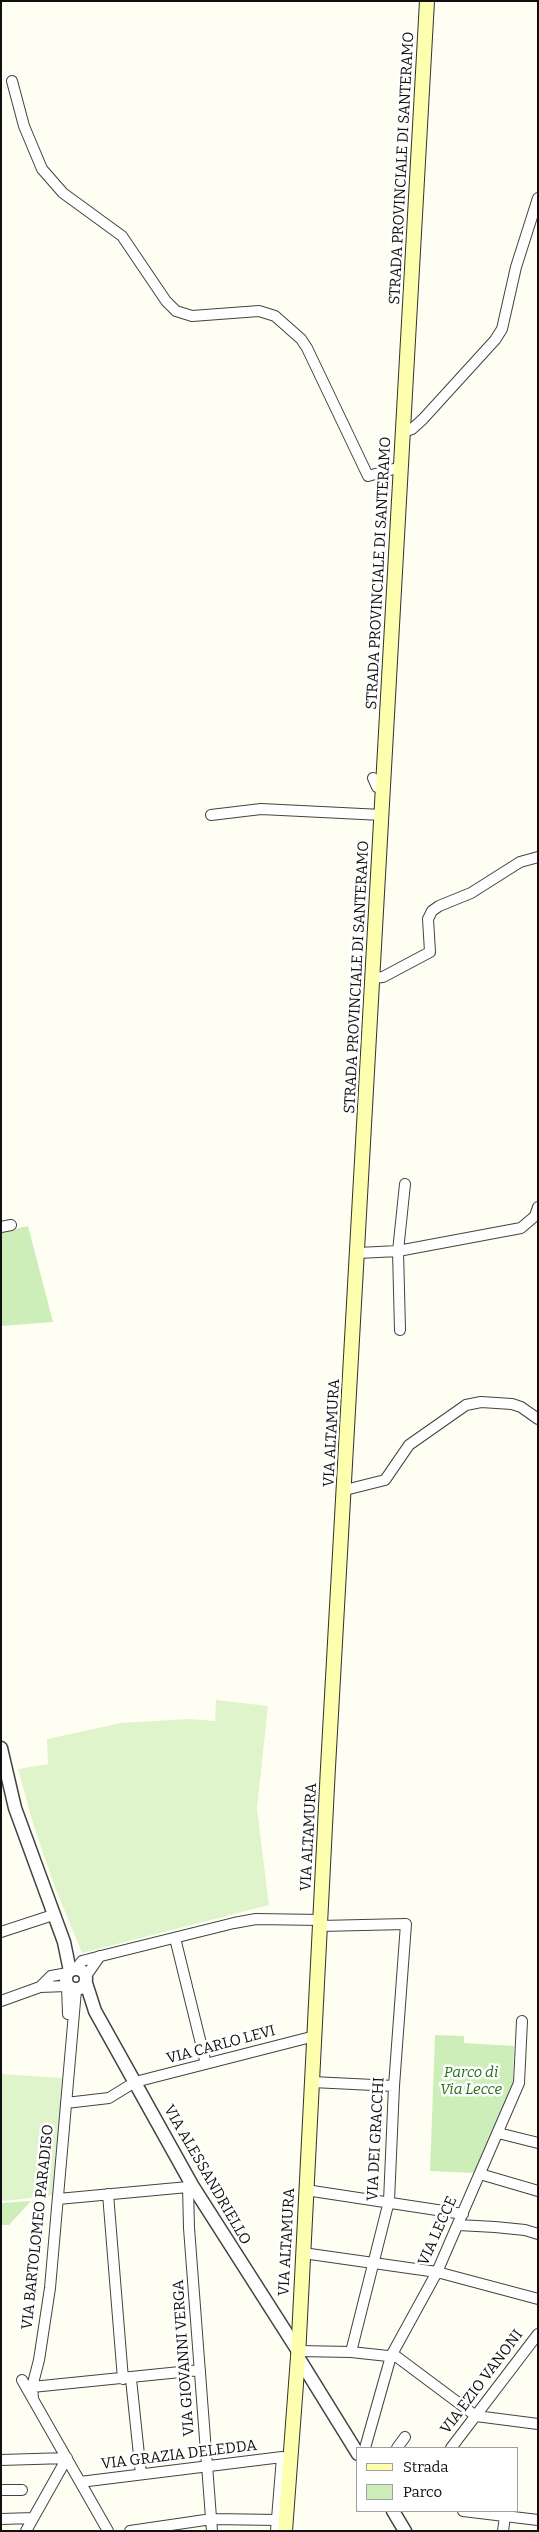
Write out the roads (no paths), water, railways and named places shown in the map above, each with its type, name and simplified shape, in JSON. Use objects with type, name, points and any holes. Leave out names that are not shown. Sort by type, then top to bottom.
[{"type":"main road","name":"STRADA PROVINCIALE DI SANTERAMO","points":[[363,1146],[428,1]]},
{"type":"main road","name":"VIA ALTAMURA","points":[[280,2527],[298,2354],[363,1146]]},
{"type":"street","points":[[12,81],[24,126],[42,169],[63,193],[122,236],[166,301],[176,311],[192,316],[259,311],[275,316],[307,348],[368,476],[401,467]]},
{"type":"street","points":[[403,432],[412,429],[423,419],[495,340],[502,329],[516,267],[538,198]]},
{"type":"street","points":[[373,778],[377,788],[383,788]]},
{"type":"street","points":[[211,815],[260,809],[382,815]]},
{"type":"street","points":[[373,978],[382,977],[430,952],[428,919],[432,911],[439,906],[471,893],[520,862],[538,857]]},
{"type":"street","points":[[400,1330],[398,1251],[406,1184]]},
{"type":"street","points":[[358,1253],[398,1251],[521,1228],[529,1224],[538,1207]]},
{"type":"street","points":[[345,1490],[384,1480],[409,1445],[466,1405],[481,1402],[512,1404],[521,1407],[538,1419]]},
{"type":"street","name":"VIA ALESSANDRIELLO","points":[[1,1748],[15,1808],[53,1916],[64,1942],[72,1954],[76,1978],[135,2082],[190,2186],[298,2354],[356,2451]]},
{"type":"street","points":[[1,1932],[53,1916]]},
{"type":"street","points":[[1,2001],[40,1987],[76,1978],[101,1956],[256,1919],[320,1923]]},
{"type":"street","name":"VIA DEI GRACCHI","points":[[320,1923],[406,1924],[394,2086],[389,2201],[351,2352]]},
{"type":"street","points":[[175,1938],[206,2064]]},
{"type":"street","name":"VIA BARTOLOMEO PARADISO","points":[[33,2398],[32,2387],[39,2360],[50,2288],[76,1978]]},
{"type":"street","name":"VIA LECCE","points":[[365,2447],[391,2356],[437,2272],[519,2083],[522,2021]]},
{"type":"street","name":"VIA CARLO LEVI","points":[[66,2103],[109,2098],[135,2082],[315,2036]]},
{"type":"street","points":[[312,2082],[394,2086]]},
{"type":"street","points":[[498,2133],[538,2143]]},
{"type":"street","points":[[480,2174],[538,2191]]},
{"type":"street","points":[[58,2199],[190,2186]]},
{"type":"street","name":"VIA GIOVANNI VERGA","points":[[190,2186],[200,2370],[212,2531]]},
{"type":"street","points":[[306,2190],[389,2201],[463,2214]]},
{"type":"street","points":[[108,2194],[127,2379],[142,2474]]},
{"type":"street","points":[[458,2225],[525,2230],[538,2234]]},
{"type":"street","points":[[303,2253],[437,2272],[538,2299]]},
{"type":"street","name":"VIA EZIO VANONI","points":[[451,2447],[538,2334]]},
{"type":"street","points":[[298,2354],[351,2352],[397,2357],[476,2416],[538,2424]]},
{"type":"street","points":[[32,2387],[127,2379],[200,2370]]},
{"type":"street","points":[[22,2380],[108,2531]]},
{"type":"street","points":[[398,2447],[405,2438]]},
{"type":"street","points":[[1,2460],[67,2458]]},
{"type":"street","points":[[26,2531],[67,2458]]},
{"type":"street","name":"VIA GRAZIA DELEDDA","points":[[80,2482],[282,2458],[280,2527]]},
{"type":"street","points":[[1,2490],[22,2490]]},
{"type":"street","points":[[471,2512],[538,2520]]},
{"type":"street","points":[[397,2513],[405,2531]]},
{"type":"street","points":[[503,2531],[505,2516]]},
{"type":"street","points":[[1,2519],[33,2518]]},
{"type":"street","points":[[130,2531],[212,2519],[280,2527]]},
{"type":"park label","name":"Parco di Via Lecce","points":[[471,2082]]}]
